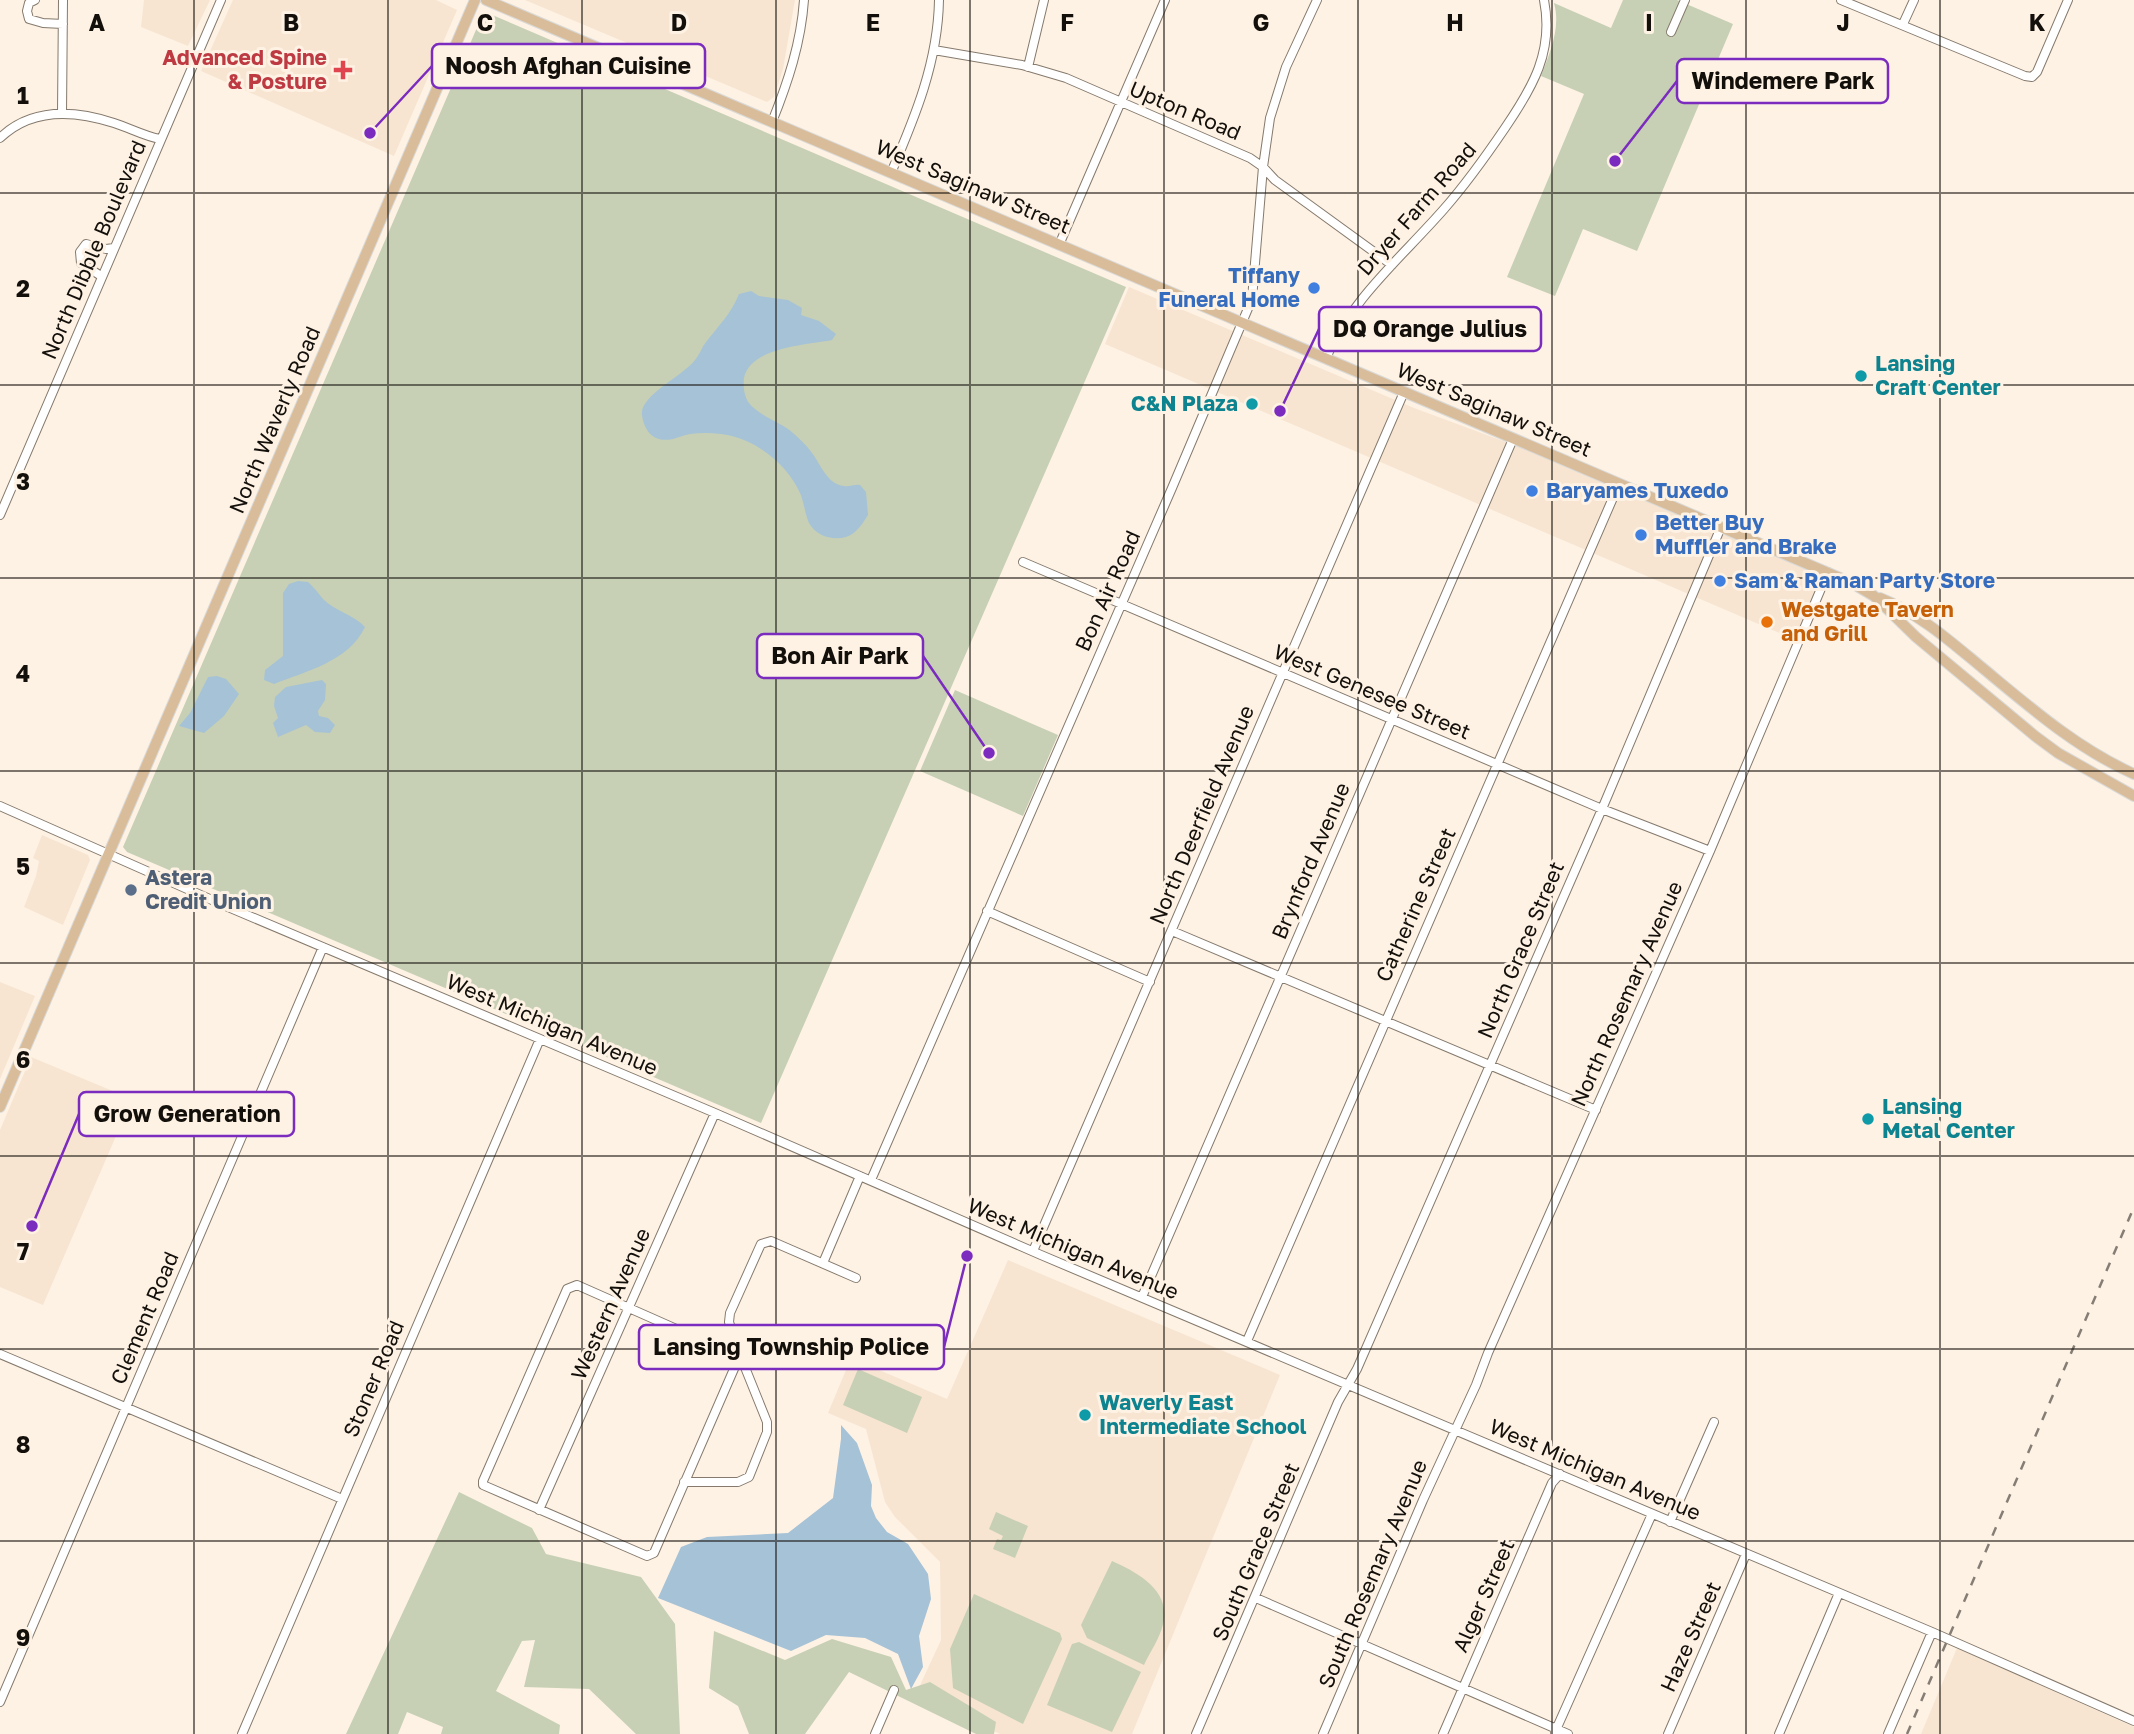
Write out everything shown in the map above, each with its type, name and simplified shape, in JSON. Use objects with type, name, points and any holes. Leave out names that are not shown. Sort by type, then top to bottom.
[{"type":"main road","name":"North Waverly Road","points":[[0,1107],[475,0]]},
{"type":"main road","name":"West Saginaw Street","points":[[486,0],[1828,572],[1874,596],[1916,637],[2035,736],[2081,767],[2134,796]]},
{"type":"main road","points":[[1874,596],[1905,608],[1932,626],[2044,719],[2095,754],[2134,774]]},
{"type":"street","points":[[35,0],[29,3],[29,19],[63,24]]},
{"type":"street","points":[[62,113],[63,0]]},
{"type":"street","name":"North Dibble Boulevard","points":[[0,515],[221,0]]},
{"type":"street","points":[[772,122],[797,49],[804,0]]},
{"type":"street","points":[[891,173],[918,109],[934,50],[939,0]]},
{"type":"street","points":[[1028,67],[1044,0]]},
{"type":"street","points":[[1059,245],[1165,0]]},
{"type":"street","name":"Bon Air Road","points":[[871,1180],[1252,299],[1263,167],[1270,118],[1277,91],[1317,0]]},
{"type":"street","name":"Dryer Farm Road","points":[[1326,358],[1334,338],[1352,311],[1446,208],[1488,153],[1530,89],[1544,56],[1547,16],[1544,0]]},
{"type":"street","points":[[1671,32],[1685,0]]},
{"type":"street","points":[[1841,0],[2032,77],[2037,72],[2068,0]]},
{"type":"street","points":[[1903,24],[1914,0]]},
{"type":"street","name":"Upton Road","points":[[934,50],[992,59],[1066,78],[1250,158],[1275,180],[1392,265]]},
{"type":"street","points":[[0,138],[22,122],[62,113],[89,116],[160,139]]},
{"type":"street","points":[[101,276],[81,263],[80,253],[86,244],[106,249],[114,248]]},
{"type":"street","name":"North Deerfield Avenue","points":[[1033,1251],[1404,392]]},
{"type":"street","name":"Brynford Avenue","points":[[1142,1297],[1513,439]]},
{"type":"street","name":"Catherine Street","points":[[1247,1341],[1619,484]]},
{"type":"street","name":"North Grace Street","points":[[1347,1384],[1357,1369],[1602,809],[1720,527]]},
{"type":"street","name":"West Genesee Street","points":[[1023,562],[1602,809],[1710,851]]},
{"type":"street","name":"North Rosemary Avenue","points":[[1455,1429],[1710,851],[1828,572]]},
{"type":"street","name":"West Michigan Avenue","points":[[0,806],[323,947],[1932,1632],[2134,1721]]},
{"type":"street","points":[[987,911],[1150,982]]},
{"type":"street","points":[[1172,931],[1595,1110]]},
{"type":"street","name":"Clement Road","points":[[0,1702],[323,947]]},
{"type":"street","name":"Stoner Road","points":[[242,1734],[540,1039]]},
{"type":"street","name":"Western Avenue","points":[[539,1510],[715,1113]]},
{"type":"street","points":[[823,1263],[860,1176]]},
{"type":"street","points":[[684,1482],[737,1482],[748,1477],[767,1432],[767,1422],[729,1322],[761,1244],[771,1241],[856,1278]]},
{"type":"street","points":[[577,1285],[740,1355],[654,1553],[647,1556],[483,1485],[567,1289],[577,1285]]},
{"type":"street","points":[[0,1354],[342,1499]]},
{"type":"street","name":"South Grace Street","points":[[1196,1734],[1347,1384]]},
{"type":"street","points":[[1670,1522],[1714,1422]]},
{"type":"street","name":"South Rosemary Avenue","points":[[1322,1734],[1455,1429]]},
{"type":"street","name":"Alger Street","points":[[1443,1734],[1552,1483],[1560,1474]]},
{"type":"street","points":[[1555,1732],[1652,1514]]},
{"type":"street","name":"Haze Street","points":[[1668,1734],[1746,1554]]},
{"type":"street","points":[[1779,1734],[1839,1593]]},
{"type":"street","points":[[1256,1598],[1555,1732],[1568,1734]]},
{"type":"street","points":[[1888,1734],[1932,1632]]},
{"type":"street","points":[[875,1734],[894,1689]]},
{"type":"shaded area","points":[[144,0],[210,0],[188,46],[141,27]]},
{"type":"shaded area","points":[[233,0],[436,0],[457,10],[394,156],[201,71]]},
{"type":"shaded area","points":[[525,0],[795,0],[783,69],[774,97],[767,102]]},
{"type":"shaded area","points":[[1129,287],[1414,408],[1619,484],[1828,572],[1798,641],[1105,344]]},
{"type":"shaded area","points":[[42,835],[88,855],[90,860],[63,925],[24,907],[36,876],[39,861],[33,858]]},
{"type":"shaded area","points":[[0,982],[35,996],[0,1079]]},
{"type":"shaded area","points":[[31,1057],[132,1099],[43,1305],[0,1287],[0,1130]]},
{"type":"shaded area","points":[[1008,1260],[1280,1375],[1132,1734],[1000,1734],[915,1696],[941,1640],[940,1562],[895,1517],[885,1502],[866,1429],[828,1413],[851,1358],[947,1399]]},
{"type":"shaded area","points":[[1957,1648],[2134,1727],[2134,1734],[1921,1734]]},
{"type":"green space","points":[[1623,0],[1677,0],[1733,24],[1637,251],[1583,229],[1555,296],[1507,277],[1584,94],[1541,76],[1555,31],[1554,3],[1611,28]]},
{"type":"green space","points":[[490,14],[1126,287],[761,1123],[127,852],[123,847],[482,16]]},
{"type":"green space","points":[[955,690],[1058,735],[1023,816],[920,771]]},
{"type":"green space","points":[[858,1369],[922,1397],[907,1433],[843,1405]]},
{"type":"green space","points":[[459,1492],[532,1528],[546,1554],[641,1577],[675,1624],[680,1734],[636,1734],[589,1689],[524,1687],[535,1640],[522,1641],[496,1691],[560,1725],[559,1734],[441,1734],[443,1727],[407,1712],[398,1734],[346,1734]]},
{"type":"green space","points":[[996,1512],[1028,1526],[1015,1558],[993,1549],[997,1539],[1001,1540],[1003,1536],[989,1529]]},
{"type":"green space","points":[[1112,1561],[1150,1584],[1162,1602],[1162,1629],[1144,1665],[1087,1638],[1081,1625]]},
{"type":"green space","points":[[974,1594],[1060,1633],[1062,1639],[1023,1724],[953,1688],[950,1649]]},
{"type":"green space","points":[[714,1631],[785,1660],[832,1639],[891,1657],[906,1690],[930,1682],[996,1722],[994,1734],[976,1734],[849,1672],[805,1734],[749,1734],[738,1706],[709,1688]]},
{"type":"green space","points":[[1079,1642],[1141,1672],[1112,1732],[1047,1705],[1072,1644]]},
{"type":"water","points":[[751,291],[759,296],[788,300],[802,308],[801,315],[819,321],[836,334],[832,340],[781,349],[768,354],[748,368],[744,384],[749,403],[798,438],[833,482],[844,486],[860,485],[866,492],[868,515],[850,536],[836,538],[816,531],[808,519],[793,480],[773,458],[753,444],[736,437],[709,433],[659,439],[649,433],[644,423],[642,415],[647,401],[695,360],[739,294]]},
{"type":"water","points":[[308,582],[328,603],[365,627],[358,639],[338,657],[274,684],[264,680],[265,670],[283,656],[283,593],[289,584]]},
{"type":"water","points":[[208,677],[226,679],[239,694],[224,716],[204,733],[179,726],[190,713]]},
{"type":"water","points":[[322,680],[326,684],[325,700],[318,711],[319,716],[328,718],[335,725],[330,733],[315,732],[306,725],[278,737],[273,723],[278,718],[274,706],[275,697],[286,687]]},
{"type":"water","points":[[841,1425],[857,1443],[872,1485],[871,1506],[876,1518],[887,1532],[908,1544],[928,1574],[931,1599],[919,1636],[923,1667],[911,1689],[898,1654],[865,1638],[826,1635],[791,1651],[658,1598],[681,1547],[707,1537],[788,1533],[833,1498]]},
{"type":"railway","points":[[1907,1734],[2134,1207]]},
{"type":"place","name":"Advanced Spine & Posture","points":[[343,70]]},
{"type":"place","name":"Noosh Afghan Cuisine","points":[[370,133]]},
{"type":"place","name":"Windemere Park","points":[[1615,161]]},
{"type":"place","name":"Tiffany Funeral Home","points":[[1314,288]]},
{"type":"place","name":"Lansing Craft Center","points":[[1861,376]]},
{"type":"place","name":"C&N Plaza","points":[[1252,404]]},
{"type":"place","name":"DQ Orange Julius","points":[[1280,411]]},
{"type":"place","name":"Baryames Tuxedo","points":[[1532,491]]},
{"type":"place","name":"Better Buy Muffler and Brake","points":[[1641,535]]},
{"type":"place","name":"Sam & Raman Party Store","points":[[1720,581]]},
{"type":"place","name":"Westgate Tavern and Grill","points":[[1767,622]]},
{"type":"place","name":"Bon Air Park","points":[[989,753]]},
{"type":"place","name":"Astera Credit Union","points":[[131,890]]},
{"type":"place","name":"Lansing Metal Center","points":[[1868,1119]]},
{"type":"place","name":"Grow Generation","points":[[32,1226]]},
{"type":"place","name":"Lansing Township Police","points":[[967,1256]]},
{"type":"place","name":"Waverly East Intermediate School","points":[[1085,1415]]}]
